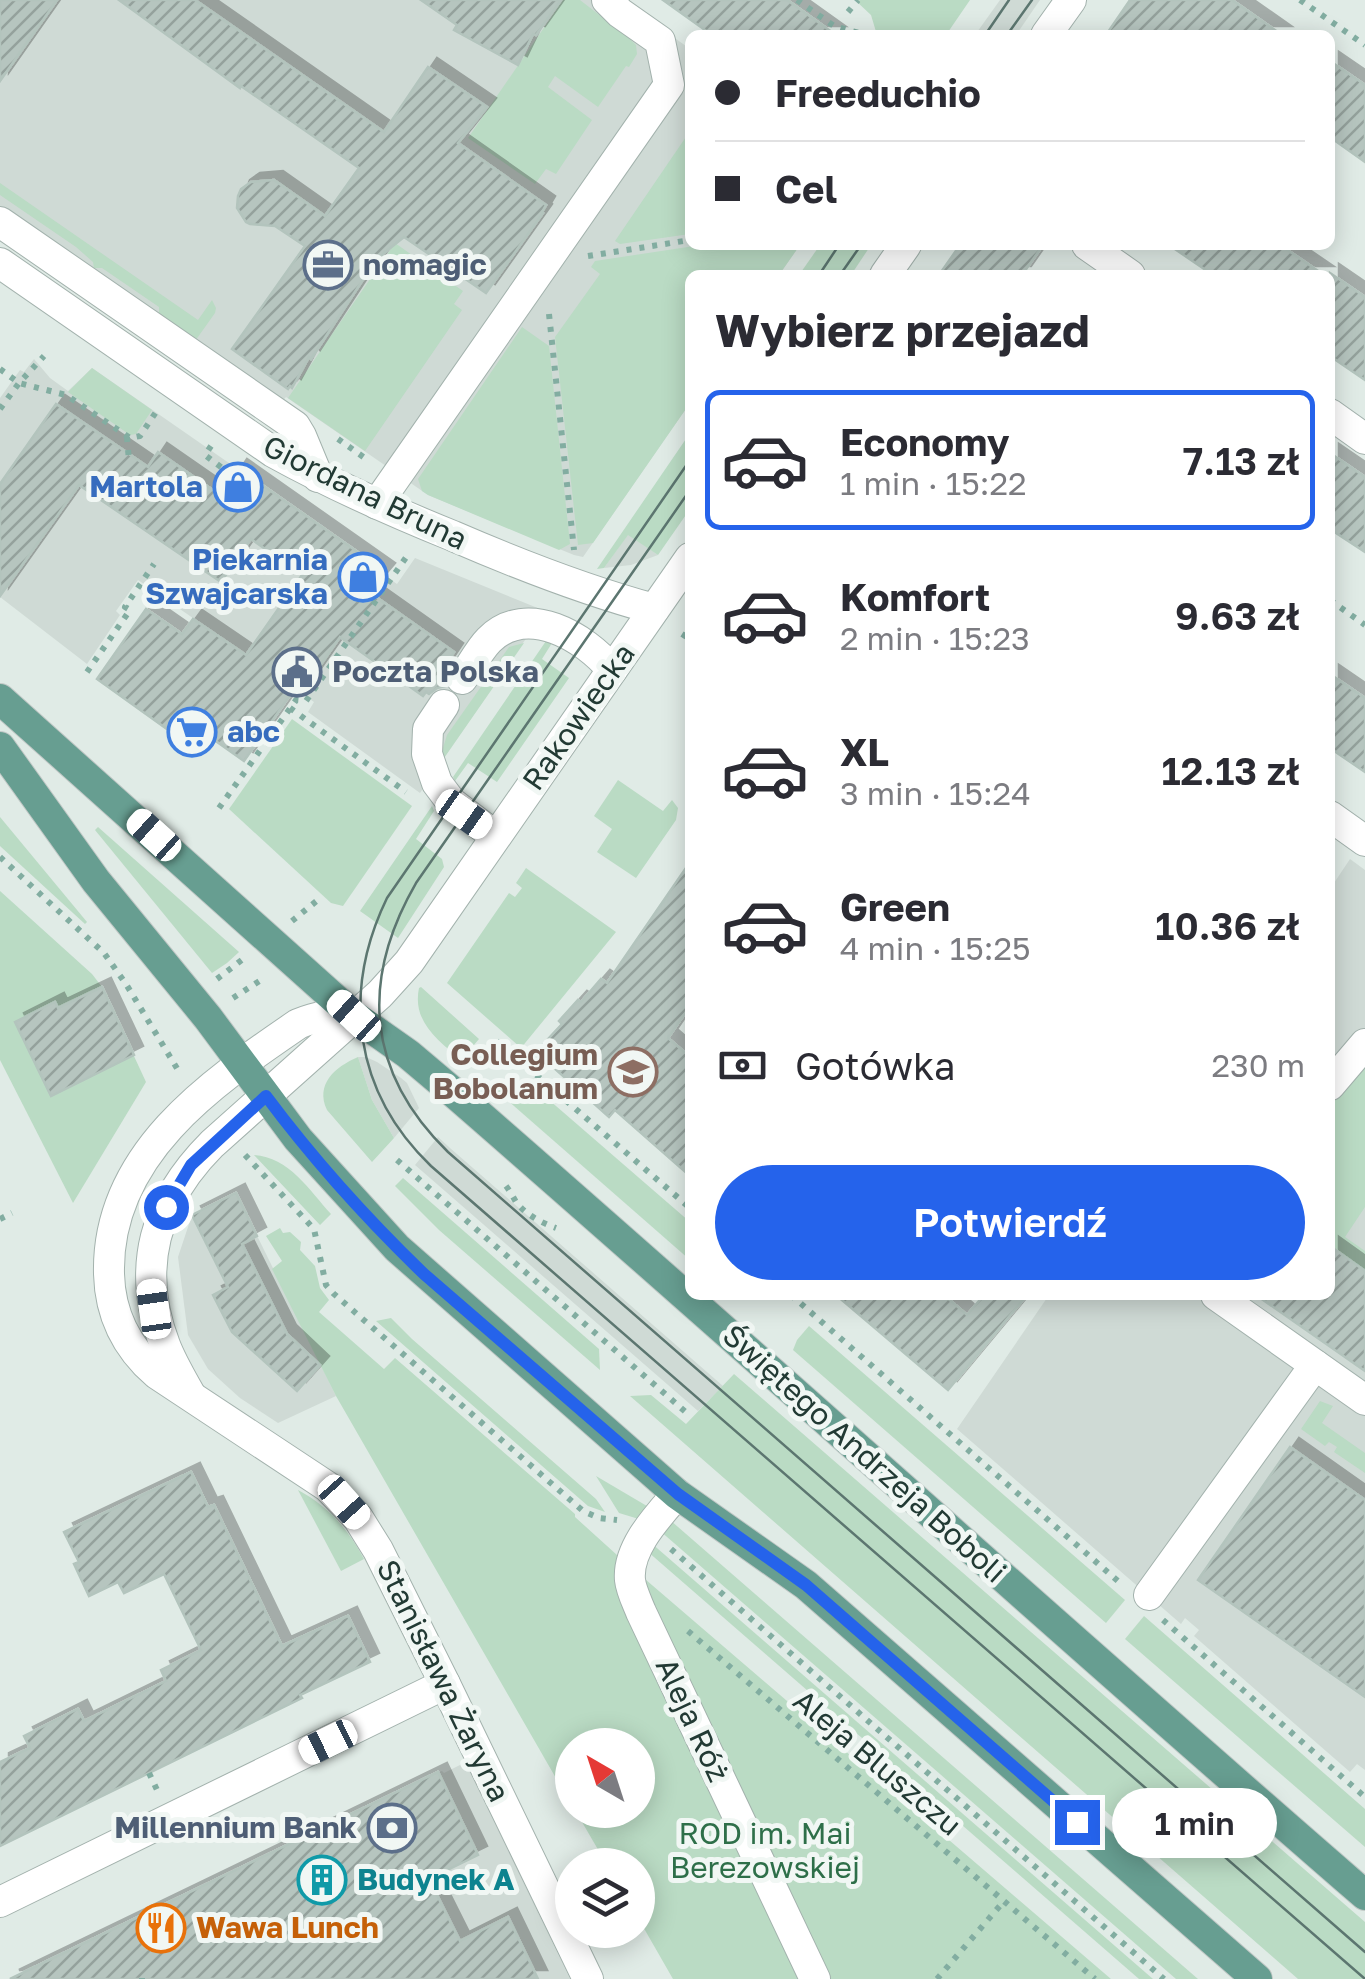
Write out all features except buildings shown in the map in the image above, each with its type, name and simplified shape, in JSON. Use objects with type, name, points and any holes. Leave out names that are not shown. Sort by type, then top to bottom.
[{"type":"main road","name":"Świętego Andrzeja Boboli","points":[[0,698],[354,1016],[408,1054],[685,1295]]},
{"type":"main road","points":[[0,747],[96,880],[298,1139],[397,1248],[678,1494],[806,1585],[1257,1979]]},
{"type":"main road","name":"Świętego Andrzeja Boboli","points":[[690,1300],[1365,1895]]},
{"type":"street","points":[[377,504],[679,93],[660,41],[607,0]]},
{"type":"street","points":[[1049,30],[1070,0]]},
{"type":"street","points":[[0,222],[295,426],[318,477]]},
{"type":"street","points":[[1094,250],[1123,270]]},
{"type":"street","name":"Giordana Bruna","points":[[0,262],[272,452],[318,477],[564,582],[654,610]]},
{"type":"street","points":[[1335,418],[1365,439]]},
{"type":"street","name":"Rakowiecka","points":[[354,1016],[409,962],[685,565]]},
{"type":"street","points":[[462,678],[489,640],[505,628],[521,623],[547,626],[584,642],[612,670]]},
{"type":"street","points":[[444,705],[428,729],[427,754],[437,784],[452,803],[496,836]]},
{"type":"street","points":[[1335,820],[1364,840]]},
{"type":"street","name":"Stanisława Żaryna","points":[[354,1016],[334,1014],[298,1024],[198,1099],[155,1141],[122,1198],[109,1250],[111,1298],[117,1321],[141,1361],[328,1487],[351,1510],[378,1550],[588,1979]]},
{"type":"street","name":"Stanisława Żaryna","points":[[191,1396],[165,1345],[154,1309],[150,1264],[166,1207],[191,1165],[354,1016]]},
{"type":"street","points":[[1335,1079],[1365,1044]]},
{"type":"street","points":[[1223,1300],[1365,1400]]},
{"type":"street","points":[[1145,1600],[1315,1365]]},
{"type":"street","name":"Aleja Róż","points":[[678,1494],[646,1530],[631,1567],[630,1582],[814,1979]]},
{"type":"street","points":[[0,1902],[445,1684]]},
{"type":"path","points":[[798,0],[834,26],[848,30]]},
{"type":"path","points":[[848,12],[858,0]]},
{"type":"path","points":[[1300,0],[1365,45]]},
{"type":"path","points":[[584,256],[685,241]]},
{"type":"path","points":[[548,308],[575,562]]},
{"type":"path","points":[[0,410],[44,356]]},
{"type":"path","points":[[0,370],[19,383],[66,395],[126,437],[140,436],[158,409]]},
{"type":"path","points":[[126,437],[129,461]]},
{"type":"path","points":[[212,445],[205,456],[226,470],[221,478],[216,477]]},
{"type":"path","points":[[219,808],[296,700],[306,701],[407,556]]},
{"type":"path","points":[[87,672],[130,610],[125,606],[154,564]]},
{"type":"path","points":[[1335,603],[1365,624]]},
{"type":"path","points":[[290,708],[408,794]]},
{"type":"path","points":[[0,857],[104,953],[186,1086]]},
{"type":"path","points":[[292,922],[319,899]]},
{"type":"path","points":[[214,981],[249,954]]},
{"type":"path","points":[[230,1001],[270,974]]},
{"type":"path","points":[[156,1032],[164,1025]]},
{"type":"path","points":[[497,1040],[685,1204]]},
{"type":"path","points":[[244,1153],[314,1228],[324,1279],[334,1294],[583,1512],[624,1521]]},
{"type":"path","points":[[397,1160],[688,1414]]},
{"type":"path","points":[[0,1220],[12,1213]]},
{"type":"path","points":[[797,1300],[1145,1600],[1365,1797]]},
{"type":"path","points":[[670,1548],[1164,1979]]},
{"type":"path","name":"Aleja Bluszczu","points":[[675,1620],[1094,1979]]},
{"type":"path","points":[[148,1773],[160,1798]]},
{"type":"path","points":[[937,1979],[1004,1901]]},
{"type":"shaded area","points":[[0,0],[622,0],[685,45],[685,250],[796,250],[782,270],[685,270],[685,410],[583,557],[428,495],[286,397],[280,404],[0,235]]},
{"type":"shaded area","points":[[1000,0],[1040,0],[1019,30],[979,30]]},
{"type":"shaded area","points":[[34,359],[68,391],[92,368],[386,572],[384,575],[397,584],[415,558],[545,611],[420,793],[308,712],[314,702],[138,580],[87,664],[0,597],[0,398],[20,370],[24,372]]},
{"type":"shaded area","points":[[628,534],[658,555],[631,565],[604,568]]},
{"type":"shaded area","points":[[1350,859],[1365,870],[1365,1770],[1357,1764],[1350,1772],[1194,1636],[1199,1630],[1185,1618],[1181,1624],[957,1429],[1046,1300],[1335,1300],[1335,882]]},
{"type":"shaded area","points":[[358,1057],[377,1062],[407,1083],[419,1108],[394,1138],[372,1100]]},
{"type":"shaded area","points":[[438,1137],[723,1386],[698,1411],[415,1165]]},
{"type":"shaded area","points":[[236,1193],[336,1396],[278,1423],[240,1398],[208,1369],[188,1335],[178,1257],[192,1215]]},
{"type":"shaded area","name":"Budynek A","points":[[466,1762],[570,1979],[10,1979],[438,1772]]},
{"type":"green space","points":[[563,0],[580,0],[629,38],[636,45],[637,54],[598,107],[555,76],[548,87],[592,120],[556,174],[546,169],[535,184],[468,138]]},
{"type":"green space","points":[[855,0],[970,0],[949,30],[876,30],[871,15]]},
{"type":"green space","points":[[685,138],[685,235],[620,244],[615,241]]},
{"type":"green space","points":[[0,183],[198,320],[212,300],[215,313],[193,344],[159,321],[159,307],[102,268],[94,268],[93,262],[76,247],[0,195]]},
{"type":"green space","points":[[395,243],[463,291],[454,304],[462,310],[365,451],[288,398]]},
{"type":"green space","points":[[685,247],[796,250],[782,270],[685,270],[685,410],[593,543],[578,545],[555,337],[600,274],[591,267],[595,261]]},
{"type":"green space","points":[[816,250],[868,250],[854,270],[802,270]]},
{"type":"green space","points":[[522,327],[549,346],[570,544],[559,550],[428,495],[418,479]]},
{"type":"green space","points":[[92,368],[152,410],[136,434],[130,435],[68,392]]},
{"type":"green space","points":[[685,440],[685,516],[658,555],[628,535],[604,568],[597,569]]},
{"type":"green space","points":[[546,641],[552,643],[542,659],[569,678],[497,782],[468,763],[455,781],[453,777]]},
{"type":"green space","points":[[524,643],[444,758],[447,735],[509,647]]},
{"type":"green space","points":[[292,719],[412,806],[343,906],[331,903],[229,809]]},
{"type":"green space","points":[[618,780],[663,811],[672,800],[678,808],[676,820],[636,878],[597,852],[612,829],[594,816]]},
{"type":"green space","points":[[432,806],[434,811],[416,839],[442,859],[444,867],[398,938],[360,911]]},
{"type":"green space","points":[[0,817],[87,922],[85,924],[0,846]]},
{"type":"green space","points":[[98,827],[239,952],[212,973],[95,830]]},
{"type":"green space","points":[[526,868],[616,932],[521,1048],[447,983],[509,893],[515,897],[522,888],[516,883]]},
{"type":"green space","points":[[0,891],[102,987],[146,1082],[73,1203],[0,1060]]},
{"type":"green space","points":[[421,987],[479,1039],[461,1060],[423,1020],[418,1000]]},
{"type":"green space","points":[[358,1057],[372,1100],[394,1138],[372,1162],[327,1110],[324,1101],[329,1078]]},
{"type":"green space","points":[[1365,1066],[1365,1207],[1345,1237],[1365,1251],[1365,1271],[1335,1250],[1335,1099]]},
{"type":"green space","points":[[526,1080],[685,1218],[685,1256],[489,1084]]},
{"type":"green space","points":[[254,1155],[288,1168],[331,1214],[320,1225]]},
{"type":"green space","points":[[403,1178],[599,1349],[600,1370],[439,1230],[395,1186]]},
{"type":"green space","name":"ROD im. Mai Berezowskiej","points":[[280,1228],[301,1242],[300,1250],[315,1266],[320,1288],[329,1300],[319,1312],[384,1369],[395,1358],[617,1555],[1111,1979],[673,1979],[655,1948],[655,1848],[597,1848],[585,1828],[655,1828],[655,1728],[555,1728],[555,1776],[336,1396],[272,1269],[282,1261],[266,1236]]},
{"type":"green space","points":[[391,1318],[596,1499],[605,1512],[588,1506],[376,1321]]},
{"type":"green space","points":[[809,1326],[1125,1600],[1106,1623],[793,1350]]},
{"type":"green space","points":[[734,1374],[1365,1922],[1365,1979],[1298,1979],[630,1396],[651,1395],[686,1424]]},
{"type":"green space","points":[[1320,1401],[1333,1406],[1322,1423],[1365,1453],[1365,1473],[1334,1452],[1337,1447],[1329,1442],[1325,1446],[1301,1429]]},
{"type":"green space","points":[[596,1476],[652,1509],[642,1520],[619,1513]]},
{"type":"green space","points":[[298,1490],[336,1519],[364,1559],[341,1571]]},
{"type":"green space","points":[[670,1520],[1198,1979],[1176,1979],[659,1530]]},
{"type":"green space","points":[[650,1542],[1153,1979],[1139,1979],[647,1551]]},
{"type":"green space","points":[[1144,1616],[1365,1809],[1365,1847],[1125,1639]]},
{"type":"tram line","points":[[988,30],[1009,0]]},
{"type":"tram line","points":[[1011,30],[1032,0]]},
{"type":"tram line","points":[[822,270],[836,250]]},
{"type":"tram line","points":[[844,270],[858,250]]},
{"type":"tram line","points":[[685,467],[387,898],[373,934],[360,1005],[371,1074],[385,1106],[431,1166],[1365,1979]]},
{"type":"tram line","points":[[685,497],[416,883],[398,919],[386,955],[380,1024],[387,1057],[401,1090],[448,1152],[1365,1952]]},
{"type":"place","name":"nomagic","points":[[328,265]]},
{"type":"place","name":"Martola","points":[[238,487]]},
{"type":"place","name":"Piekarnia Szwajcarska","points":[[363,577]]},
{"type":"place","name":"Poczta Polska","points":[[297,672]]},
{"type":"place","name":"abc","points":[[192,732]]},
{"type":"place","name":"Collegium Bobolanum","points":[[633,1072]]},
{"type":"place","name":"Millennium Bank","points":[[392,1828]]},
{"type":"place","name":"Budynek A","points":[[322,1880]]},
{"type":"place","name":"Wawa Lunch","points":[[161,1928]]},
{"type":"route","points":[[166,1207],[191,1165],[266,1096],[298,1139],[424,1274],[678,1494],[806,1585],[1077,1822]]}]
